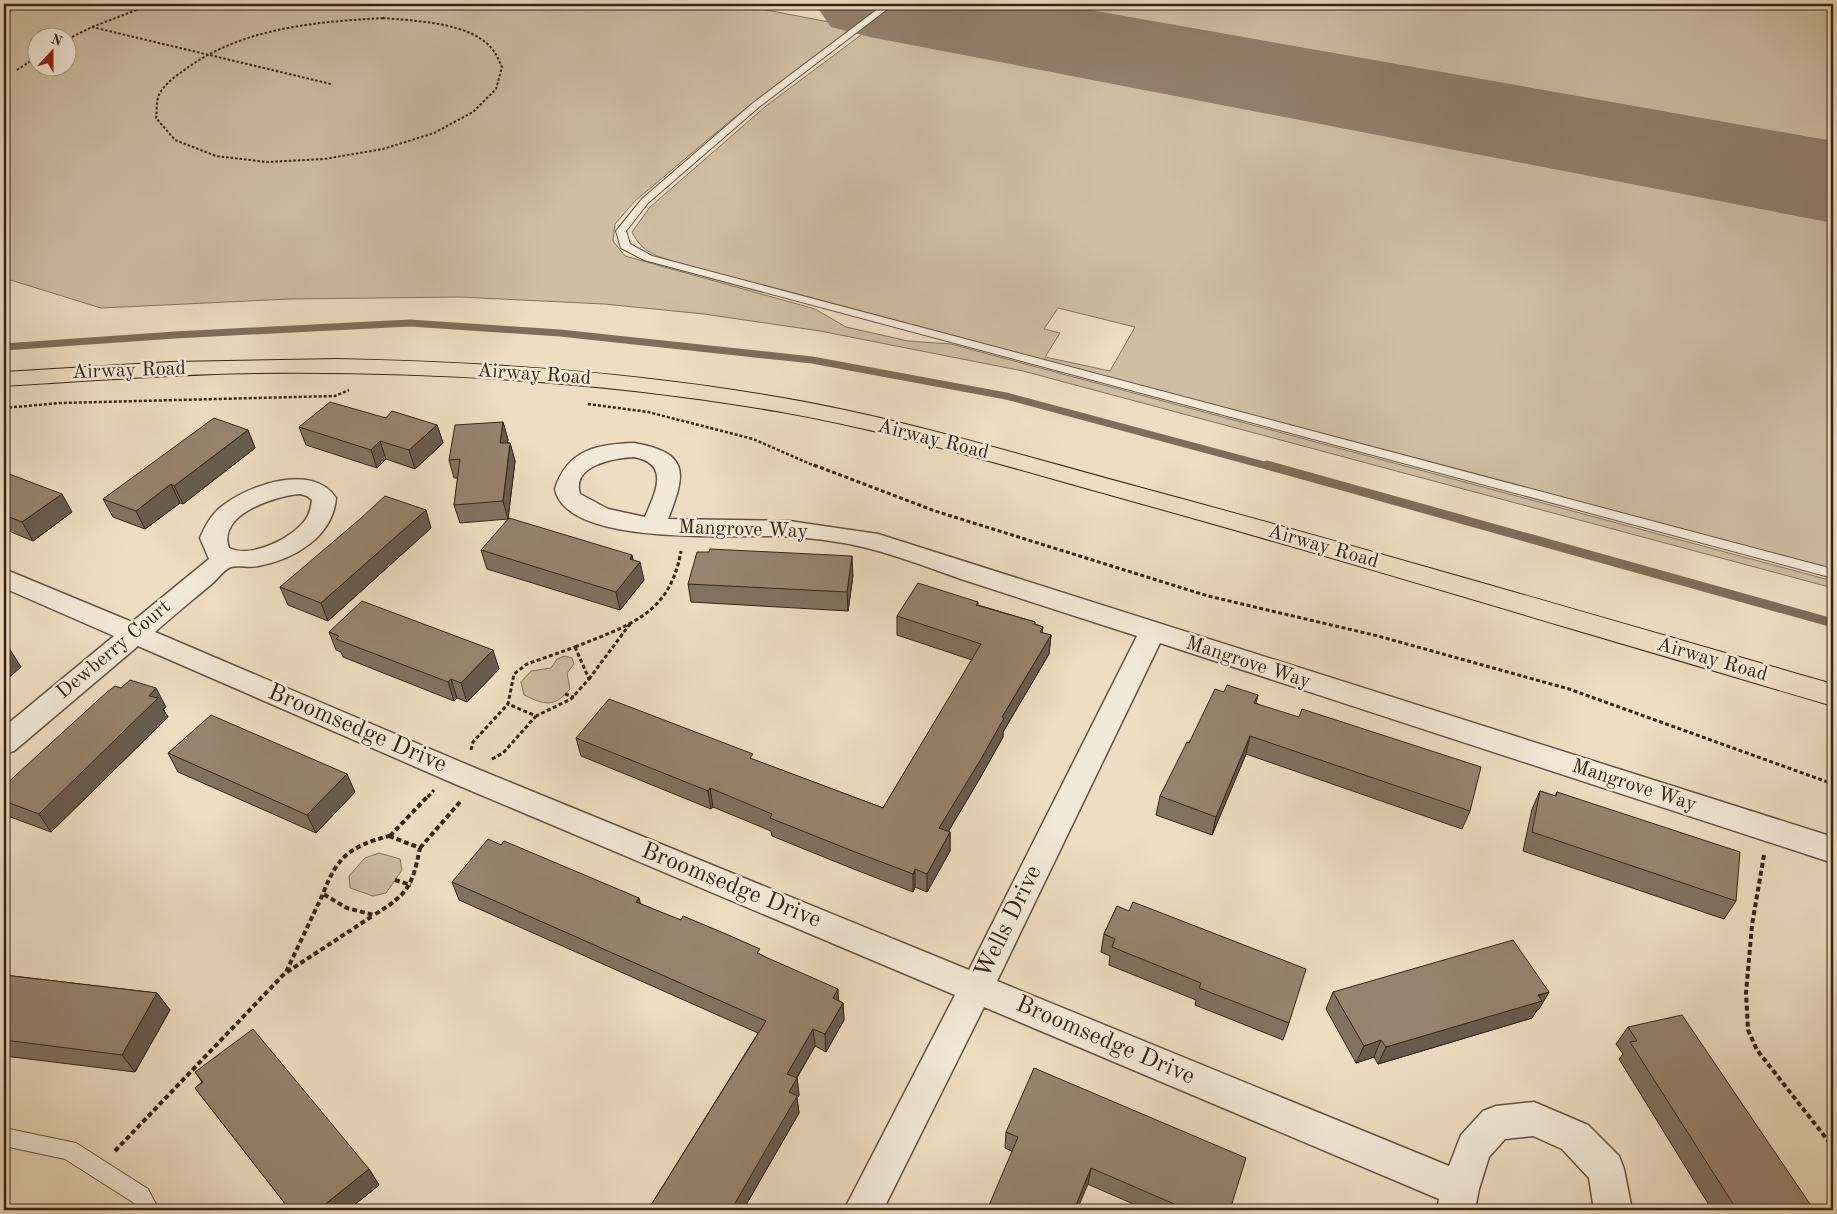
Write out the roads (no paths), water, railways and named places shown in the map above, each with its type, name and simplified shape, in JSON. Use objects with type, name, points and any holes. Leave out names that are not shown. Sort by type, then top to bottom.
[{"type":"main road","name":"Airway Road","points":[[4,379],[215,368],[381,366],[587,378],[674,388],[779,405],[899,429],[1214,516],[1833,695]]},
{"type":"street","name":"Mangrove Way","points":[[654,525],[681,529],[780,528],[868,540],[1833,850]]},
{"type":"street","name":"Dewberry Court","points":[[4,743],[226,558]]},
{"type":"street","name":"Broomsedge Drive","points":[[4,578],[465,776],[977,987],[1458,1200],[1474,1147],[1496,1123],[1534,1119],[1575,1137],[1606,1169],[1613,1210]]},
{"type":"street","name":"Wells Drive","points":[[863,1210],[977,987],[1152,632]]},
{"type":"lane","points":[[886,7],[756,105],[645,201],[621,231],[625,246],[658,261],[1833,574]]},
{"type":"lane","points":[[4,1137],[69,1150],[141,1196],[149,1210]]},
{"type":"waterway","points":[[4,347],[175,335],[410,323],[560,333],[812,360],[1006,396],[1271,467]]},
{"type":"waterway","points":[[1267,465],[1833,623]]}]
